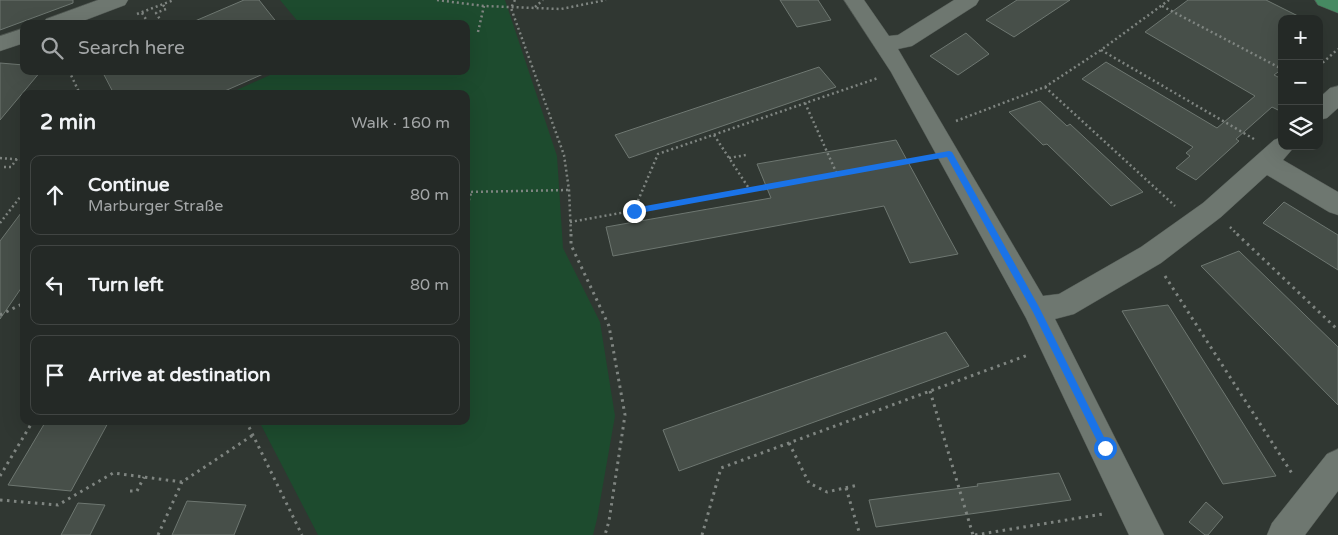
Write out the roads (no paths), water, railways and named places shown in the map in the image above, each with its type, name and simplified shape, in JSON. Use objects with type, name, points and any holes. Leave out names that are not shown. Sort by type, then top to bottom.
[{"type":"main road","points":[[1325,0],[1338,6]]},
{"type":"street","points":[[65,20],[118,0]]},
{"type":"street","points":[[854,0],[901,70],[1036,310],[1147,535]]},
{"type":"street","points":[[885,44],[904,41],[969,0]]},
{"type":"street","points":[[0,44],[20,36]]},
{"type":"street","points":[[1323,108],[1338,94]]},
{"type":"street","points":[[1036,310],[1064,305],[1151,255],[1203,217],[1275,154],[1338,205]]},
{"type":"street","points":[[1284,535],[1338,465]]}]
